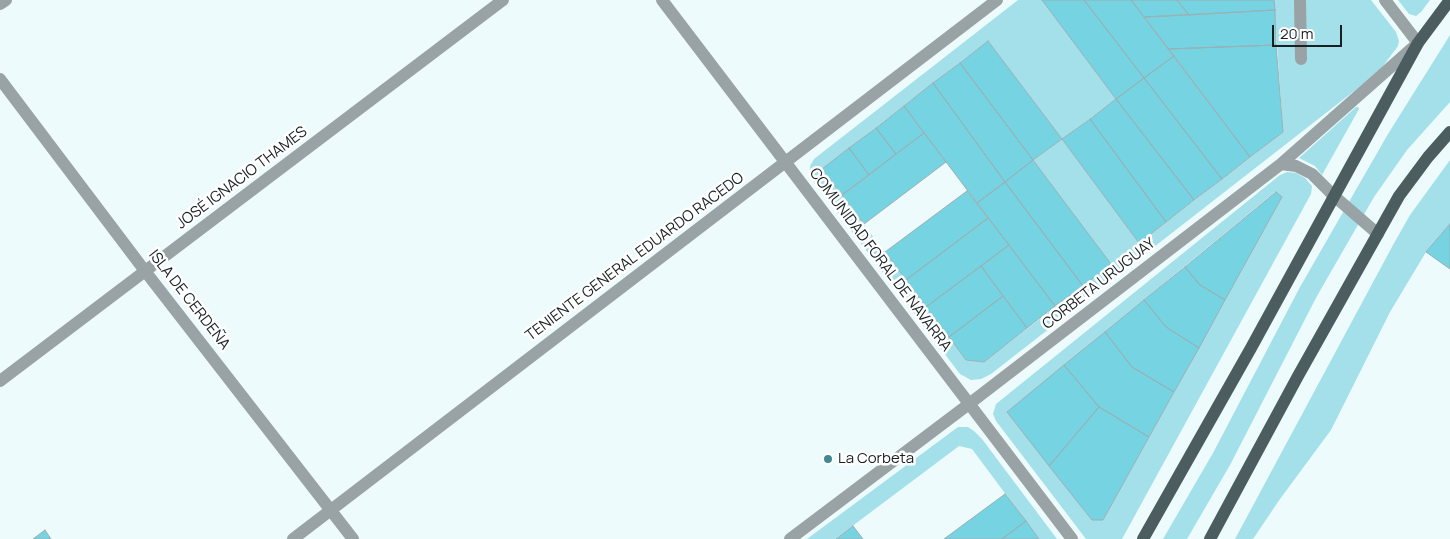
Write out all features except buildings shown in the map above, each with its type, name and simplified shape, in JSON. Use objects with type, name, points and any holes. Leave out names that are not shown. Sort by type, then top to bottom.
[{"type":"main road","points":[[1143,539],[1251,348],[1418,43],[1450,0]]},
{"type":"main road","points":[[1210,539],[1298,376],[1399,196],[1428,157],[1450,132]]},
{"type":"street","points":[[0,4],[6,0]]},
{"type":"street","name":"JOSÉ IGNACIO THAMES","points":[[0,381],[503,0]]},
{"type":"street","name":"COMUNIDAD FORAL DE NAVARRA","points":[[662,0],[1072,539]]},
{"type":"street","name":"TENIENTE GENERAL EDUARDO RACEDO","points":[[293,539],[786,163],[996,0]]},
{"type":"street","points":[[1300,0],[1301,59]]},
{"type":"street","points":[[1385,0],[1418,43]]},
{"type":"street","name":"CORBETA URUGUAY","points":[[790,539],[969,404],[1280,164],[1418,43]]},
{"type":"street","name":"ISLA DE CERDEÑA","points":[[0,79],[145,271],[353,539]]},
{"type":"street","points":[[1280,164],[1291,165],[1312,174],[1378,234]]},
{"type":"shaded area","points":[[1018,0],[1042,0],[1116,99],[1062,139],[1139,243],[1283,132],[1274,0],[1371,0],[1396,32],[1399,41],[1398,46],[1383,66],[1358,88],[991,374],[981,379],[971,380],[960,374],[811,178],[810,166],[814,159]],"holes":[[[988,41],[1062,139],[1033,160],[1111,264],[984,362],[966,360],[822,169]]]},
{"type":"shaded area","points":[[1398,0],[1430,0],[1416,16],[1409,14]]},
{"type":"shaded area","points":[[1450,35],[1450,102],[1407,150],[1374,197],[1317,296],[1230,465],[1187,539],[1163,539],[1213,453],[1300,287],[1388,134]]},
{"type":"shaded area","points":[[1356,107],[1359,109],[1322,175],[1315,166],[1299,158]]},
{"type":"shaded area","points":[[1450,160],[1450,224],[1426,252],[1390,312],[1331,430],[1253,539],[1235,539],[1410,215]]},
{"type":"shaded area","points":[[1287,172],[1296,173],[1305,178],[1312,186],[1311,194],[1122,539],[1086,539],[996,421],[993,414],[996,404],[1280,175]],"holes":[[[1275,192],[1282,197],[1103,520],[1092,520],[1008,412]]]},
{"type":"shaded area","points":[[958,427],[968,427],[982,439],[1057,539],[1039,539],[972,449],[959,446],[835,539],[807,539]]},
{"type":"place","name":"La Corbeta","points":[[828,459]]}]
